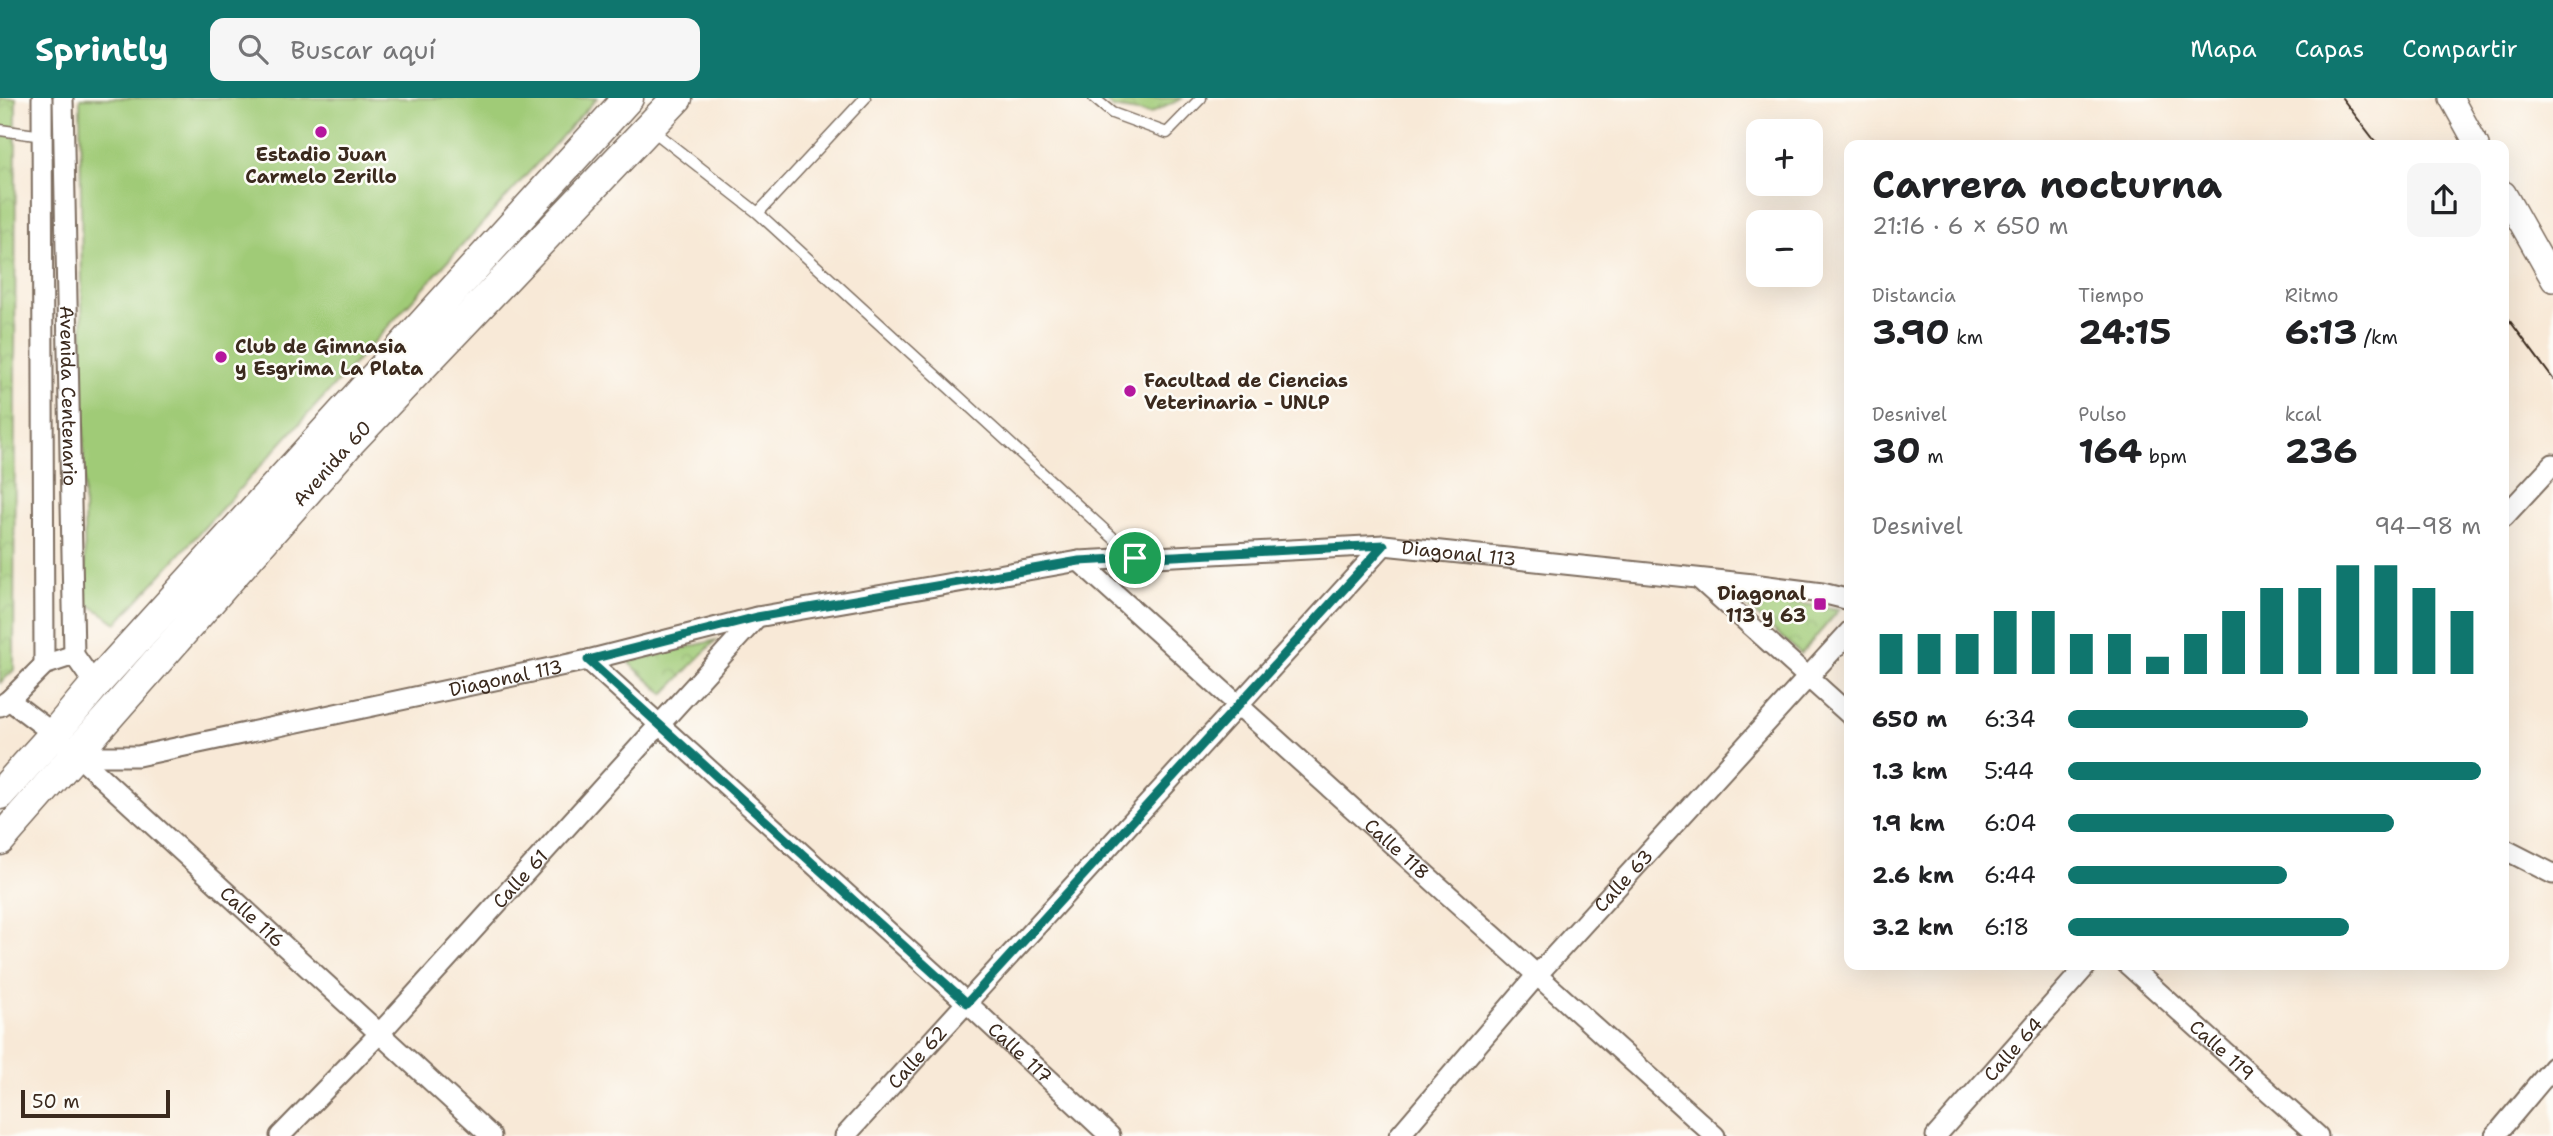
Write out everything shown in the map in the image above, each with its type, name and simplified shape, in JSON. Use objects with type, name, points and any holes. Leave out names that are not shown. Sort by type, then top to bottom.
[{"type":"main road","name":"Avenida 60","points":[[0,794],[95,685],[628,98]]},
{"type":"main road","name":"Avenida 60","points":[[0,840],[350,442],[677,98]]},
{"type":"street","name":"Avenida Centenario","points":[[42,98],[44,665]]},
{"type":"street","name":"Avenida Centenario","points":[[63,98],[74,655]]},
{"type":"street","points":[[2451,98],[2474,140]]},
{"type":"street","points":[[2509,202],[2553,279]]},
{"type":"street","points":[[2509,512],[2553,464]]},
{"type":"street","name":"Diagonal 113","points":[[76,756],[138,756],[588,660],[757,617],[1079,561],[1384,545],[1808,591],[1844,599]]},
{"type":"street","name":"Calle 62","points":[[845,1136],[1384,545]]},
{"type":"street","name":"Calle 118","points":[[1079,561],[1716,1136]]},
{"type":"street","points":[[1699,579],[1844,710]]},
{"type":"street","name":"Calle 61","points":[[279,1136],[380,1034],[757,617]]},
{"type":"street","name":"Calle 63","points":[[1399,1136],[1537,975],[1844,638]]},
{"type":"street","points":[[4,703],[44,665],[74,655],[95,685]]},
{"type":"street","name":"Calle 117","points":[[588,660],[1110,1136]]},
{"type":"street","name":"Calle 116","points":[[4,703],[54,734],[491,1136]]},
{"type":"street","points":[[2509,852],[2553,874]]},
{"type":"street","name":"Calle 64","points":[[1936,1136],[2083,970]]},
{"type":"street","name":"Calle 119","points":[[2134,970],[2318,1136]]},
{"type":"street","points":[[2495,1136],[2553,1067]]},
{"type":"lane","points":[[758,213],[865,98]]},
{"type":"lane","points":[[1094,98],[1112,113],[1167,133],[1201,98]]},
{"type":"lane","points":[[649,128],[758,213],[1135,558]]},
{"type":"lane","points":[[0,130],[43,136]]},
{"type":"green space","points":[[0,98],[16,98],[14,670],[0,683]]},
{"type":"green space","name":"Club de Gimnasia y Esgrima La Plata","points":[[80,98],[597,98],[117,623],[85,602]]},
{"type":"green space","points":[[1101,98],[1183,98],[1150,114],[1113,108]]},
{"type":"green space","points":[[1734,595],[1840,609],[1801,654]]},
{"type":"green space","points":[[716,640],[664,694],[628,662]]},
{"type":"tram line","points":[[2342,98],[2374,140]]},
{"type":"tram line","points":[[2509,320],[2553,379]]},
{"type":"place","name":"Estadio Juan Carmelo Zerillo","points":[[321,132]]},
{"type":"place","name":"Club de Gimnasia y Esgrima La Plata","points":[[221,357]]},
{"type":"place","name":"Facultad de Ciencias Veterinaria - UNLP","points":[[1130,391]]},
{"type":"place","name":"Diagonal 113 y 63","points":[[1820,604]]},
{"type":"route","points":[[1384,545],[967,1003],[588,660],[757,617],[1079,561],[1135,558],[1384,545]]}]
